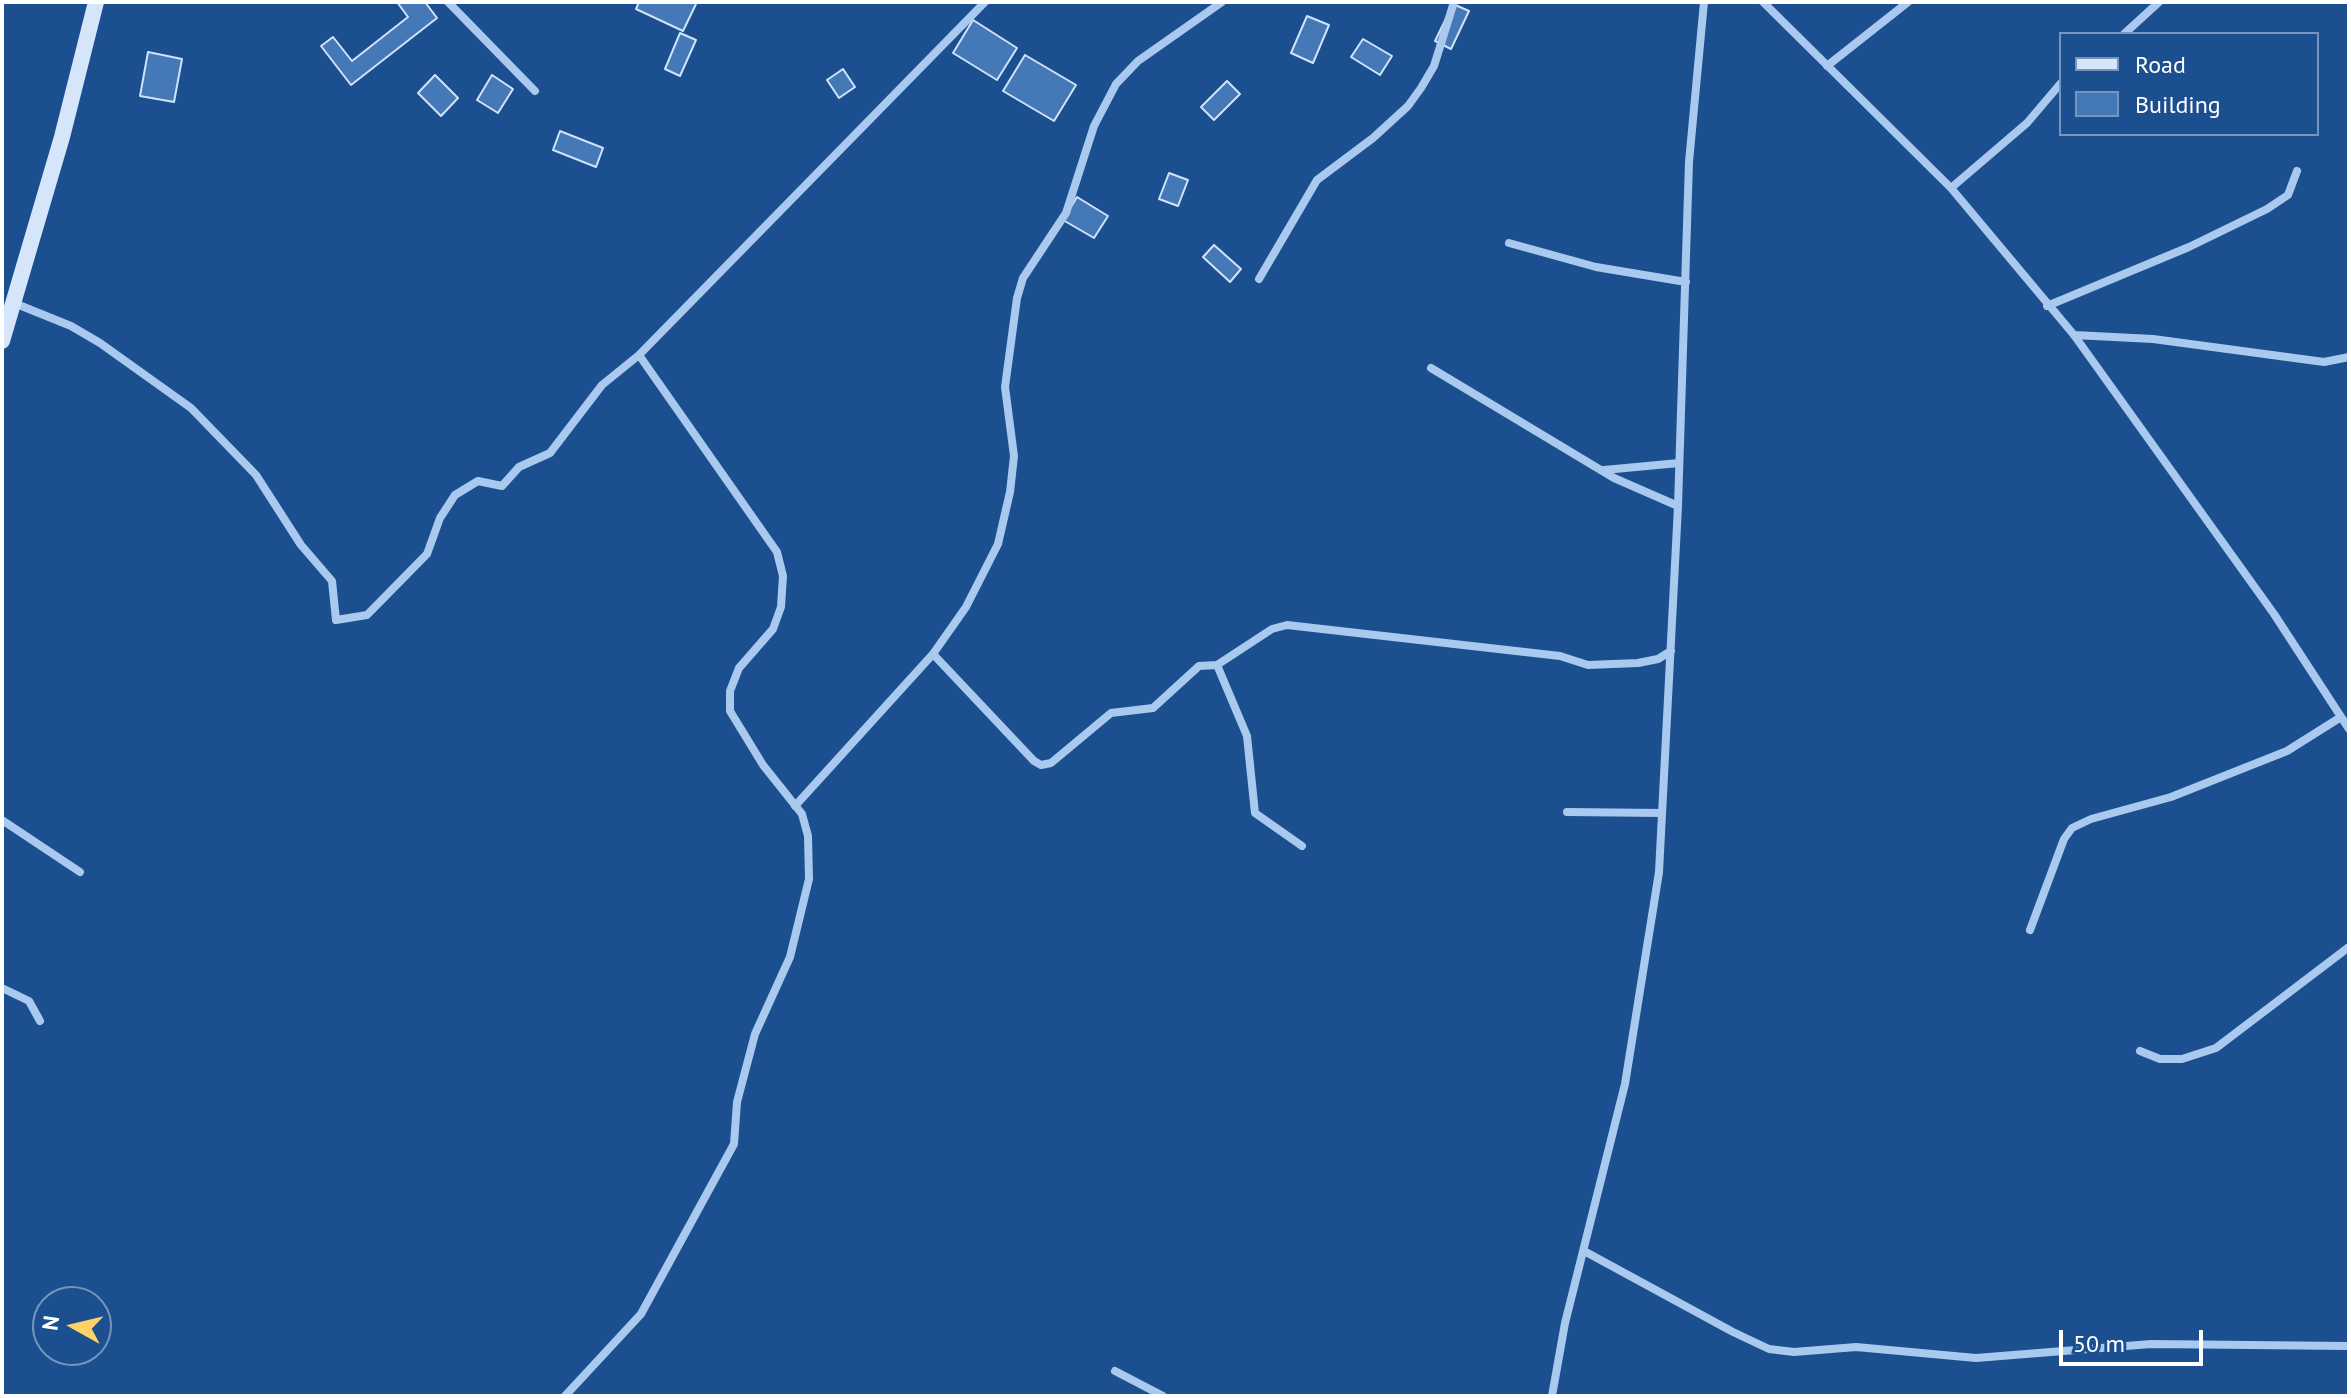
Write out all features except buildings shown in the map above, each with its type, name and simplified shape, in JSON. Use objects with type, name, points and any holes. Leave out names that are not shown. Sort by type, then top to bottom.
[{"type":"main road","points":[[2,341],[96,2]]},
{"type":"street","points":[[448,2],[535,91]]},
{"type":"street","points":[[14,303],[81,331],[191,408],[256,475],[301,545],[332,581],[334,617],[340,621],[373,612],[422,562],[431,547],[440,518],[463,487],[478,481],[502,486],[519,467],[550,453],[602,385],[639,355],[985,2]]},
{"type":"street","points":[[795,806],[933,654],[966,607],[998,544],[1005,521],[1014,464],[1005,387],[1017,298],[1023,278],[1066,213],[1094,126],[1116,84],[1138,61],[1222,2]]},
{"type":"street","points":[[1259,279],[1317,180],[1373,138],[1421,88],[1434,66],[1454,2]]},
{"type":"street","points":[[1552,1396],[1565,1323],[1625,1084],[1659,872],[1678,506],[1694,84],[1704,2]]},
{"type":"street","points":[[1763,2],[1951,188],[2074,335],[2274,614],[2349,729]]},
{"type":"street","points":[[1827,66],[1908,2]]},
{"type":"street","points":[[2126,32],[2159,2]]},
{"type":"street","points":[[1951,188],[2027,123],[2059,85]]},
{"type":"street","points":[[2047,306],[2189,247],[2267,209],[2288,195],[2297,171]]},
{"type":"street","points":[[1509,243],[1596,267],[1686,282]]},
{"type":"street","points":[[2074,335],[2153,339],[2324,362],[2349,357]]},
{"type":"street","points":[[565,1396],[641,1314],[734,1144],[737,1102],[755,1034],[790,957],[809,879],[808,836],[795,806],[763,765],[730,711],[730,691],[739,668],[773,629],[781,607],[783,576],[777,552],[639,355]]},
{"type":"street","points":[[1431,368],[1604,470],[1678,506]]},
{"type":"street","points":[[1604,470],[1679,463]]},
{"type":"street","points":[[933,654],[1041,765],[1051,763],[1111,713],[1153,708],[1199,666],[1217,665],[1272,629],[1299,625],[1560,656],[1588,665],[1638,663],[1658,659],[1671,651]]},
{"type":"street","points":[[1217,665],[1247,736],[1255,813],[1302,846]]},
{"type":"street","points":[[2030,930],[2064,839],[2072,828],[2091,819],[2171,797],[2287,751],[2341,717]]},
{"type":"street","points":[[1567,812],[1662,813]]},
{"type":"street","points":[[2,820],[80,872]]},
{"type":"street","points":[[2140,1051],[2160,1059],[2182,1059],[2216,1048],[2349,947]]},
{"type":"street","points":[[2,988],[29,1001],[40,1021]]},
{"type":"street","points":[[1584,1251],[1769,1349],[1794,1352],[1856,1347],[1976,1358],[2151,1344],[2349,1346]]},
{"type":"street","points":[[1115,1371],[1163,1396]]}]
